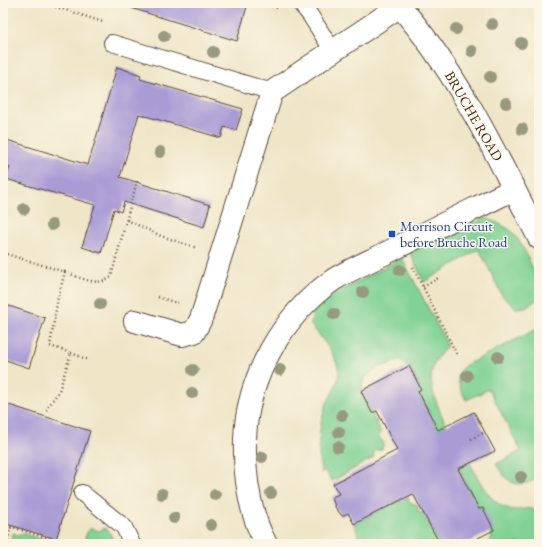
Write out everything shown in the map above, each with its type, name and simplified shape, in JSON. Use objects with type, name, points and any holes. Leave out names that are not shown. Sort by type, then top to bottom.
[{"type":"street","points":[[135,321],[182,335],[194,332],[201,319],[272,92],[398,5]]},
{"type":"street","name":"BRUCHE ROAD","points":[[398,5],[437,54],[468,102],[539,238]]},
{"type":"street","points":[[264,543],[257,527],[251,503],[245,445],[245,427],[249,408],[264,364],[290,320],[333,280],[514,189]]},
{"type":"lane","points":[[300,3],[310,15],[333,51]]},
{"type":"lane","points":[[112,42],[272,92]]},
{"type":"lane","points":[[82,493],[124,527],[132,544]]},
{"type":"path","points":[[44,3],[111,24]]},
{"type":"path","points":[[265,3],[286,12]]},
{"type":"path","points":[[3,253],[93,282],[104,282],[111,277],[137,182]]},
{"type":"path","points":[[127,220],[161,236],[198,249],[195,256]]},
{"type":"path","points":[[401,245],[458,355]]},
{"type":"path","points":[[65,272],[58,296],[50,346],[89,360]]},
{"type":"path","points":[[423,287],[440,277]]},
{"type":"path","points":[[158,297],[180,304],[182,297]]},
{"type":"path","points":[[46,410],[59,391],[71,353]]},
{"type":"path","points":[[471,439],[485,432]]},
{"type":"path","points":[[3,524],[65,544]]},
{"type":"path","points":[[7,544],[11,527]]},
{"type":"green space","points":[[485,218],[510,230],[526,252],[534,273],[538,293],[537,300],[525,307],[516,308],[503,297],[479,249],[424,282],[410,253]]},
{"type":"green space","points":[[402,258],[446,342],[446,348],[438,357],[433,367],[431,376],[434,396],[446,426],[438,430],[418,391],[421,389],[410,367],[407,367],[401,361],[379,367],[366,377],[362,383],[361,390],[381,433],[378,436],[384,443],[382,449],[374,451],[373,458],[332,481],[326,471],[321,472],[319,442],[324,411],[338,379],[339,373],[336,361],[330,350],[311,325],[313,310],[326,299]]},
{"type":"green space","points":[[537,329],[539,332],[539,478],[519,484],[510,481],[505,477],[496,464],[521,451],[489,389],[466,400],[458,382],[458,377],[459,373],[466,365]]},
{"type":"green space","points":[[470,463],[482,486],[499,504],[515,510],[529,508],[536,511],[540,522],[539,544],[488,544],[492,537],[483,508],[479,509],[459,469]]},
{"type":"green space","points":[[408,497],[409,502],[418,505],[418,512],[423,513],[440,544],[363,544],[357,539],[358,534],[354,524]]},
{"type":"green space","points":[[91,528],[99,531],[105,528],[109,531],[115,544],[83,544],[87,532]]},
{"type":"green space","points":[[13,533],[20,536],[21,533],[55,544],[10,544]]},
{"type":"building","points":[[132,3],[248,3],[237,41],[131,8]]},
{"type":"building","points":[[117,67],[141,75],[140,79],[243,109],[236,130],[224,127],[221,138],[139,114],[120,177],[210,205],[204,227],[124,202],[121,212],[114,209],[101,253],[82,247],[95,205],[6,179],[10,167],[3,165],[3,154],[7,140],[88,165]]},
{"type":"building","points":[[3,304],[45,318],[29,368],[3,359]]},
{"type":"building","points":[[409,366],[421,389],[418,391],[438,430],[474,412],[495,451],[458,469],[479,509],[483,508],[494,530],[466,544],[440,544],[413,494],[354,524],[348,513],[342,516],[335,507],[332,497],[339,494],[333,484],[397,450],[377,411],[372,413],[361,391]]},
{"type":"building","points":[[3,403],[90,431],[56,539],[3,523]]},
{"type":"place","name":"Morrison Circuit before Bruche Road","points":[[392,234]]}]
